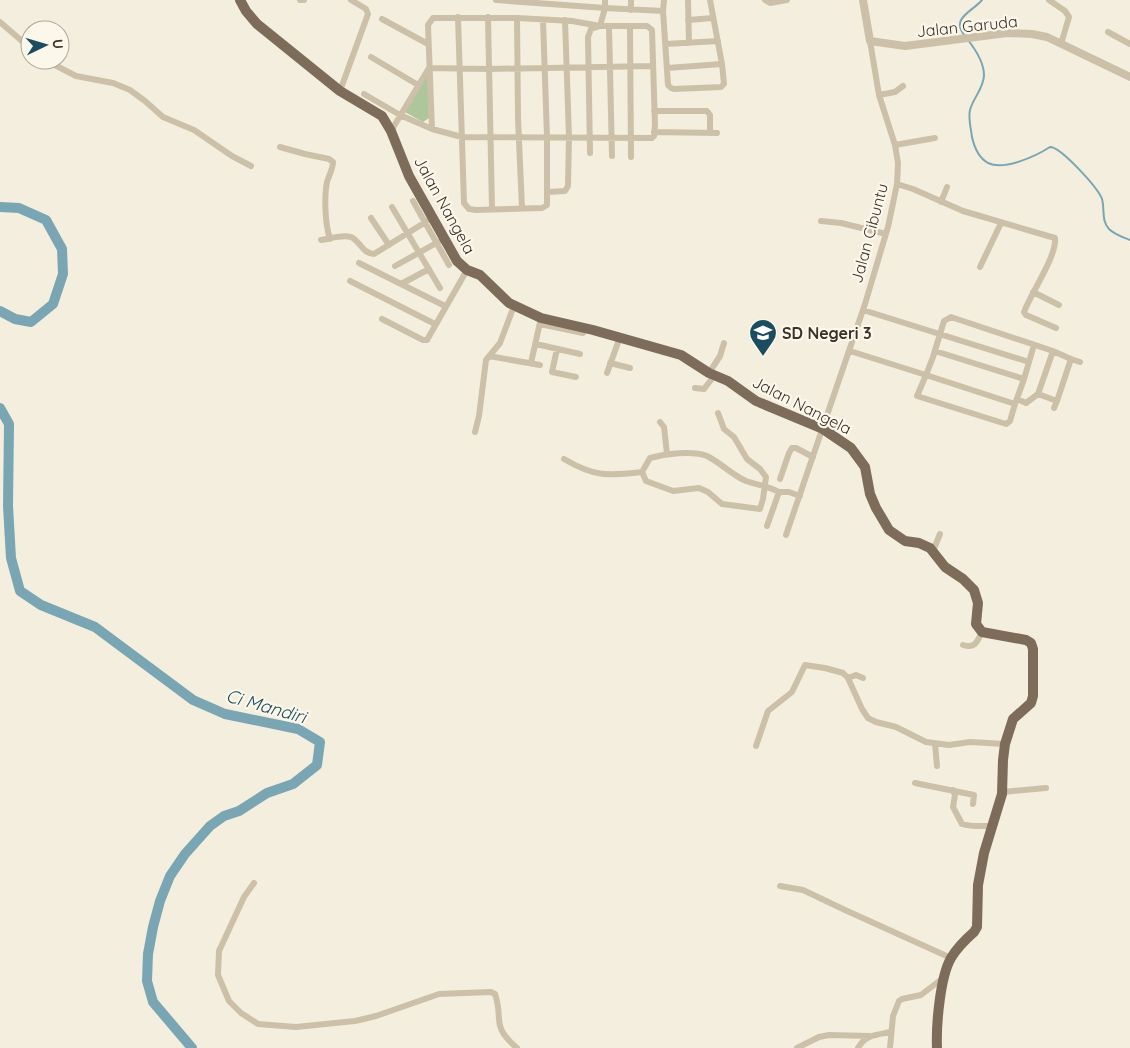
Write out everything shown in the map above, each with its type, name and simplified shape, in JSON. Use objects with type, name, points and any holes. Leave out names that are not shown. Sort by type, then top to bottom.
[{"type":"main road","name":"Jalan Nangela","points":[[240,0],[257,24],[340,91],[382,116],[391,131],[429,221],[440,241],[467,270],[480,275],[502,297],[541,321],[620,337],[682,355],[712,375],[728,381],[756,401],[823,429],[851,448],[862,463],[870,494],[889,530],[905,541],[919,543],[930,548],[945,567],[968,583],[976,594],[978,603],[976,624],[982,632]]},
{"type":"main road","points":[[937,1048],[938,1012],[944,978],[951,958],[977,927],[978,885],[981,867],[1003,792],[1005,744],[1013,719],[1033,700],[1033,646],[1028,640],[982,632]]},
{"type":"street","points":[[340,91],[368,14],[366,9],[351,0]]},
{"type":"street","points":[[496,0],[574,3],[605,9],[663,11]]},
{"type":"street","points":[[590,153],[589,32],[601,24],[605,0]]},
{"type":"street","points":[[631,0],[631,10]]},
{"type":"street","points":[[664,0],[666,68],[668,85],[671,88],[724,86],[725,80],[710,0]]},
{"type":"street","points":[[688,0],[689,43]]},
{"type":"street","points":[[765,0],[770,3],[787,0]]},
{"type":"street","points":[[863,0],[870,41]]},
{"type":"street","points":[[1049,0],[1065,11],[1069,17],[1061,44]]},
{"type":"street","points":[[364,94],[400,116],[432,129],[462,137],[652,138],[654,136],[654,112],[652,30],[647,26],[609,26],[565,20],[444,16],[431,19],[428,25],[428,44],[432,129]]},
{"type":"street","points":[[458,17],[465,206],[474,210],[546,207],[548,204],[544,20]]},
{"type":"street","points":[[488,17],[492,209]]},
{"type":"street","points":[[517,18],[522,208]]},
{"type":"street","points":[[688,20],[714,18]]},
{"type":"street","points":[[382,19],[428,44]]},
{"type":"street","points":[[548,192],[563,192],[568,188],[569,137],[565,20]]},
{"type":"street","points":[[0,22],[20,39]]},
{"type":"street","points":[[609,26],[612,156]]},
{"type":"street","points":[[630,26],[631,157]]},
{"type":"street","points":[[1108,32],[1130,44]]},
{"type":"street","name":"Jalan Garuda","points":[[870,41],[895,46],[913,46],[1023,33],[1047,37],[1130,77]]},
{"type":"street","points":[[666,44],[718,41]]},
{"type":"street","name":"Jalan Cibuntu","points":[[786,535],[863,310],[886,234],[897,184],[898,162],[895,145],[879,96],[870,41]]},
{"type":"street","points":[[371,57],[418,85]]},
{"type":"street","points":[[666,68],[722,64]]},
{"type":"street","points":[[429,68],[489,69],[652,66]]},
{"type":"street","points":[[391,131],[429,68]]},
{"type":"street","points":[[62,70],[76,76],[107,82],[130,90],[163,117],[194,130],[232,156],[251,166]]},
{"type":"street","points":[[879,96],[895,92],[903,86]]},
{"type":"street","points":[[654,112],[707,111],[710,115],[713,133],[654,132]]},
{"type":"street","points":[[382,116],[400,116]]},
{"type":"street","points":[[895,145],[935,138]]},
{"type":"street","points":[[280,147],[329,159],[333,162],[326,195],[327,226],[330,239]]},
{"type":"street","points":[[897,184],[913,189],[963,212],[1055,238],[1046,268],[1033,292],[1025,314],[1056,328]]},
{"type":"street","points":[[941,202],[947,187]]},
{"type":"street","points":[[321,240],[342,236],[352,238],[369,254],[378,252],[429,221],[413,201]]},
{"type":"street","points":[[392,207],[440,288]]},
{"type":"street","points":[[371,218],[389,245]]},
{"type":"street","points":[[821,221],[841,223],[886,234]]},
{"type":"street","points":[[980,267],[1001,223]]},
{"type":"street","points":[[395,266],[420,254],[440,241],[449,265]]},
{"type":"street","points":[[359,263],[445,306]]},
{"type":"street","points":[[401,284],[429,269]]},
{"type":"street","points":[[382,318],[423,340],[427,340],[467,270]]},
{"type":"street","points":[[350,281],[435,324]]},
{"type":"street","points":[[1033,292],[1059,305]]},
{"type":"street","points":[[475,432],[479,416],[484,369],[489,356],[500,343],[514,306]]},
{"type":"street","points":[[863,310],[1028,362]]},
{"type":"street","points":[[1034,345],[1010,421],[1006,424],[917,396],[935,351],[944,321],[951,317],[1053,351],[1080,362]]},
{"type":"street","points":[[532,363],[541,321],[583,333]]},
{"type":"street","points":[[607,373],[620,337]]},
{"type":"street","points":[[695,388],[704,388],[712,375],[724,343]]},
{"type":"street","points":[[536,344],[580,354]]},
{"type":"street","points":[[557,349],[552,372],[576,377]]},
{"type":"street","points":[[850,351],[1016,402],[1026,403],[1038,394],[1053,351]]},
{"type":"street","points":[[935,351],[1024,379]]},
{"type":"street","points":[[489,356],[540,365]]},
{"type":"street","points":[[1038,394],[1056,404],[1072,359]]},
{"type":"street","points":[[610,363],[630,368]]},
{"type":"street","points":[[642,472],[646,481],[673,491],[698,488],[708,492],[722,504],[758,510],[762,506],[763,486],[766,477],[760,469],[747,459],[734,437],[724,429],[718,413]]},
{"type":"street","points":[[660,422],[664,427],[667,454]]},
{"type":"street","points":[[780,479],[792,448],[796,448],[813,457]]},
{"type":"street","points":[[642,472],[650,458],[667,454],[705,455],[745,480],[779,492],[789,492],[800,496]]},
{"type":"street","points":[[564,459],[580,469],[594,474],[611,476],[642,472]]},
{"type":"street","points":[[767,526],[779,492]]},
{"type":"street","points":[[933,551],[940,534]]},
{"type":"street","points":[[963,645],[973,646],[982,632]]},
{"type":"street","points":[[756,746],[768,711],[792,692],[805,666],[819,666],[836,670],[848,678],[868,718],[896,727],[926,742],[949,745],[970,742],[1005,744]]},
{"type":"street","points":[[848,678],[856,675],[863,678]]},
{"type":"street","points":[[935,744],[937,766]]},
{"type":"street","points":[[915,783],[974,794],[973,804]]},
{"type":"street","points":[[1003,792],[1046,788]]},
{"type":"street","points":[[953,790],[955,797],[953,807],[961,822],[971,826],[993,826]]},
{"type":"street","points":[[254,883],[244,897],[218,951],[218,975],[230,1001],[241,1013],[258,1024],[296,1027],[333,1024],[376,1016],[439,994],[491,992],[495,994],[498,1019],[503,1034],[517,1048]]},
{"type":"street","points":[[780,886],[803,890],[951,958]]},
{"type":"street","points":[[890,1048],[894,1016],[899,1001],[921,995],[944,978]]},
{"type":"street","points":[[797,1048],[819,1037],[829,1035],[870,1036],[891,1032]]},
{"type":"street","points":[[858,1048],[863,1040],[870,1036]]},
{"type":"green space","points":[[426,75],[428,76],[429,118],[423,122],[405,112]]},
{"type":"waterway","points":[[965,36],[961,30],[961,20],[982,0]]},
{"type":"waterway","points":[[968,40],[979,56],[984,70],[984,80],[971,106],[969,116],[977,152],[988,163],[1002,165],[1020,161],[1050,147],[1055,149],[1079,169],[1094,186],[1102,199],[1104,218],[1109,229],[1130,240]]},
{"type":"waterway","name":"Ci Mandiri","points":[[0,207],[19,208],[46,220],[62,249],[63,274],[53,304],[31,322],[15,319],[0,311]]},
{"type":"waterway","name":"Ci Mandiri","points":[[0,408],[9,424],[8,506],[11,558],[20,591],[41,605],[95,627],[193,700],[225,714],[298,729],[320,742],[317,765],[293,784],[267,793],[239,811],[224,816],[210,826],[185,854],[170,876],[160,901],[153,927],[148,954],[147,981],[153,1002],[192,1048]]},
{"type":"place","name":"SD Negeri 3","points":[[763,357]]}]
